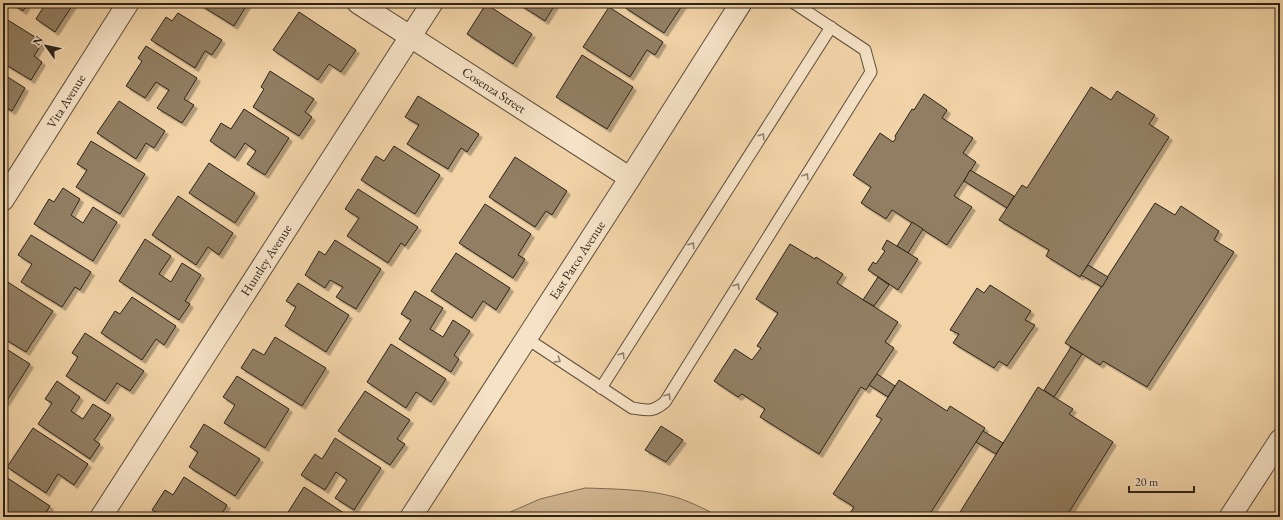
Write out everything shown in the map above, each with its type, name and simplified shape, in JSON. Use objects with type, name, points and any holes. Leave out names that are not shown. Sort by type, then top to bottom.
[{"type":"street","name":"Vita Avenue","points":[[3,200],[128,3]]},
{"type":"street","name":"Cosenza Street","points":[[358,3],[630,178]]},
{"type":"street","name":"Huntley Avenue","points":[[100,517],[432,3]]},
{"type":"street","name":"East Parco Avenue","points":[[410,517],[742,3]]},
{"type":"street","points":[[1230,517],[1280,440]]},
{"type":"lane","points":[[526,338],[632,408],[649,411],[658,408],[665,402],[872,72],[866,50],[794,3]]},
{"type":"lane","points":[[601,388],[831,27]]},
{"type":"shaded area","points":[[585,488],[650,492],[671,496],[720,517],[499,517],[540,499]]},
{"type":"building","points":[[11,3],[28,3],[23,11]]},
{"type":"building","points":[[46,3],[74,3],[55,32],[36,19]]},
{"type":"building","points":[[197,3],[248,3],[234,26]]},
{"type":"building","points":[[517,3],[556,3],[545,21]]},
{"type":"building","points":[[626,3],[684,3],[664,33],[624,7]]},
{"type":"building","points":[[486,4],[532,34],[513,64],[467,34]]},
{"type":"building","points":[[609,7],[663,42],[655,55],[647,50],[630,77],[583,47]]},
{"type":"building","points":[[299,12],[356,50],[341,72],[329,64],[318,80],[273,50]]},
{"type":"building","points":[[178,13],[222,40],[212,55],[205,51],[195,68],[151,40],[166,17],[172,21]]},
{"type":"building","points":[[3,17],[43,42],[34,56],[42,62],[31,80],[3,63]]},
{"type":"building","points":[[146,46],[197,78],[184,99],[194,105],[182,123],[157,108],[169,90],[156,82],[145,98],[126,86],[142,61],[138,58]]},
{"type":"building","points":[[582,55],[633,87],[607,129],[556,97]]},
{"type":"building","points":[[270,71],[314,99],[305,112],[312,117],[299,136],[253,107],[264,89],[261,87]]},
{"type":"building","points":[[3,74],[25,88],[12,111],[3,106]]},
{"type":"building","points":[[1091,87],[1111,100],[1117,91],[1155,115],[1149,124],[1169,137],[1080,277],[1046,256],[1049,250],[999,220],[1022,185],[1027,188]]},
{"type":"building","points":[[924,94],[947,110],[942,118],[973,138],[963,153],[976,162],[954,196],[972,207],[947,245],[892,210],[886,219],[861,203],[871,187],[853,175],[880,133],[893,142],[896,138],[895,136],[912,109],[914,110]]},
{"type":"building","points":[[418,96],[479,134],[467,152],[461,148],[448,169],[407,144],[419,125],[405,117]]},
{"type":"building","points":[[119,101],[165,131],[154,148],[146,143],[136,159],[97,133]]},
{"type":"building","points":[[244,109],[289,138],[265,175],[247,164],[256,151],[245,143],[235,158],[210,141],[221,123],[231,129]]},
{"type":"building","points":[[91,141],[145,174],[120,214],[76,187],[87,170],[77,164]]},
{"type":"building","points":[[394,146],[440,175],[415,214],[361,180],[376,156],[384,161]]},
{"type":"building","points":[[515,157],[567,191],[552,215],[546,211],[535,227],[489,197]]},
{"type":"building","points":[[209,163],[255,193],[235,223],[189,193]]},
{"type":"building","points":[[970,170],[1014,196],[1007,208],[964,181]]},
{"type":"building","points":[[63,188],[80,199],[71,215],[83,223],[93,207],[117,222],[93,261],[34,224],[49,199],[54,202]]},
{"type":"building","points":[[358,189],[418,227],[405,246],[401,243],[388,263],[347,236],[359,218],[345,209]]},
{"type":"building","points":[[178,196],[233,233],[219,255],[208,247],[196,265],[152,235]]},
{"type":"building","points":[[1155,203],[1175,215],[1181,206],[1219,231],[1214,240],[1234,252],[1147,387],[1103,361],[1100,365],[1065,343]]},
{"type":"building","points":[[485,204],[531,234],[518,255],[525,259],[513,278],[459,243]]},
{"type":"building","points":[[912,222],[923,229],[908,253],[897,246]]},
{"type":"building","points":[[31,235],[91,272],[80,290],[75,287],[62,307],[21,282],[32,264],[18,255]]},
{"type":"building","points":[[145,239],[171,256],[159,274],[171,282],[182,263],[201,275],[185,301],[190,304],[179,320],[119,281]]},
{"type":"building","points":[[335,240],[381,269],[356,309],[336,297],[343,287],[330,280],[325,288],[305,275],[319,251],[325,255]]},
{"type":"building","points":[[887,240],[918,259],[898,290],[868,270],[873,262],[876,264],[885,251],[882,249]]},
{"type":"building","points":[[790,244],[815,259],[816,257],[843,274],[837,283],[898,322],[885,342],[894,348],[866,390],[861,387],[819,454],[760,417],[765,409],[742,394],[738,397],[714,381],[735,349],[752,360],[761,348],[757,346],[778,313],[756,299]]},
{"type":"building","points":[[456,253],[510,288],[496,310],[483,301],[472,318],[431,291]]},
{"type":"building","points":[[1088,265],[1108,277],[1102,287],[1081,275]]},
{"type":"building","points":[[878,277],[889,285],[874,306],[863,300]]},
{"type":"building","points":[[3,279],[53,311],[26,352],[3,338]]},
{"type":"building","points":[[298,283],[349,315],[326,352],[285,326],[296,307],[286,301]]},
{"type":"building","points":[[990,285],[1031,311],[1025,320],[1035,325],[1007,366],[999,361],[994,368],[953,343],[959,334],[950,330],[977,288],[984,293]]},
{"type":"building","points":[[415,291],[443,308],[430,329],[443,337],[453,320],[470,331],[454,355],[459,359],[451,372],[399,339],[411,320],[401,314]]},
{"type":"building","points":[[132,297],[176,326],[164,345],[156,339],[142,360],[101,333],[115,311],[120,314]]},
{"type":"building","points":[[85,333],[144,371],[130,391],[117,383],[105,401],[66,376],[78,357],[72,353]]},
{"type":"building","points":[[275,337],[326,368],[302,406],[241,368],[253,349],[264,355]]},
{"type":"building","points":[[391,344],[446,379],[431,402],[416,392],[406,408],[367,382]]},
{"type":"building","points":[[1071,347],[1082,354],[1054,397],[1044,390]]},
{"type":"building","points":[[8,350],[30,364],[6,402],[3,400],[3,357]]},
{"type":"building","points":[[877,374],[895,386],[888,397],[869,385]]},
{"type":"building","points":[[237,376],[289,409],[265,448],[224,423],[235,405],[223,397]]},
{"type":"building","points":[[899,380],[947,411],[950,406],[985,428],[928,517],[849,517],[848,516],[854,507],[833,494],[882,419],[876,416]]},
{"type":"building","points":[[57,381],[80,397],[71,411],[83,419],[93,404],[111,415],[94,440],[100,444],[90,459],[38,424],[52,403],[45,399]]},
{"type":"building","points":[[1038,387],[1073,409],[1069,414],[1113,442],[1066,517],[957,517]]},
{"type":"building","points":[[365,391],[410,420],[397,439],[405,444],[390,465],[338,431]]},
{"type":"building","points":[[204,424],[260,459],[235,496],[189,467],[198,452],[190,447]]},
{"type":"building","points":[[661,426],[683,440],[666,462],[645,450]]},
{"type":"building","points":[[33,428],[88,464],[74,485],[58,474],[46,493],[7,467]]},
{"type":"building","points":[[983,431],[1003,443],[996,454],[976,442]]},
{"type":"building","points":[[335,438],[381,468],[354,510],[335,498],[347,480],[336,472],[325,490],[301,475],[315,454],[322,459]]},
{"type":"building","points":[[6,477],[50,506],[43,517],[3,517],[3,481]]},
{"type":"building","points":[[184,477],[227,505],[220,517],[164,517],[152,510],[165,490],[173,495]]},
{"type":"building","points":[[304,487],[350,517],[285,517]]}]
